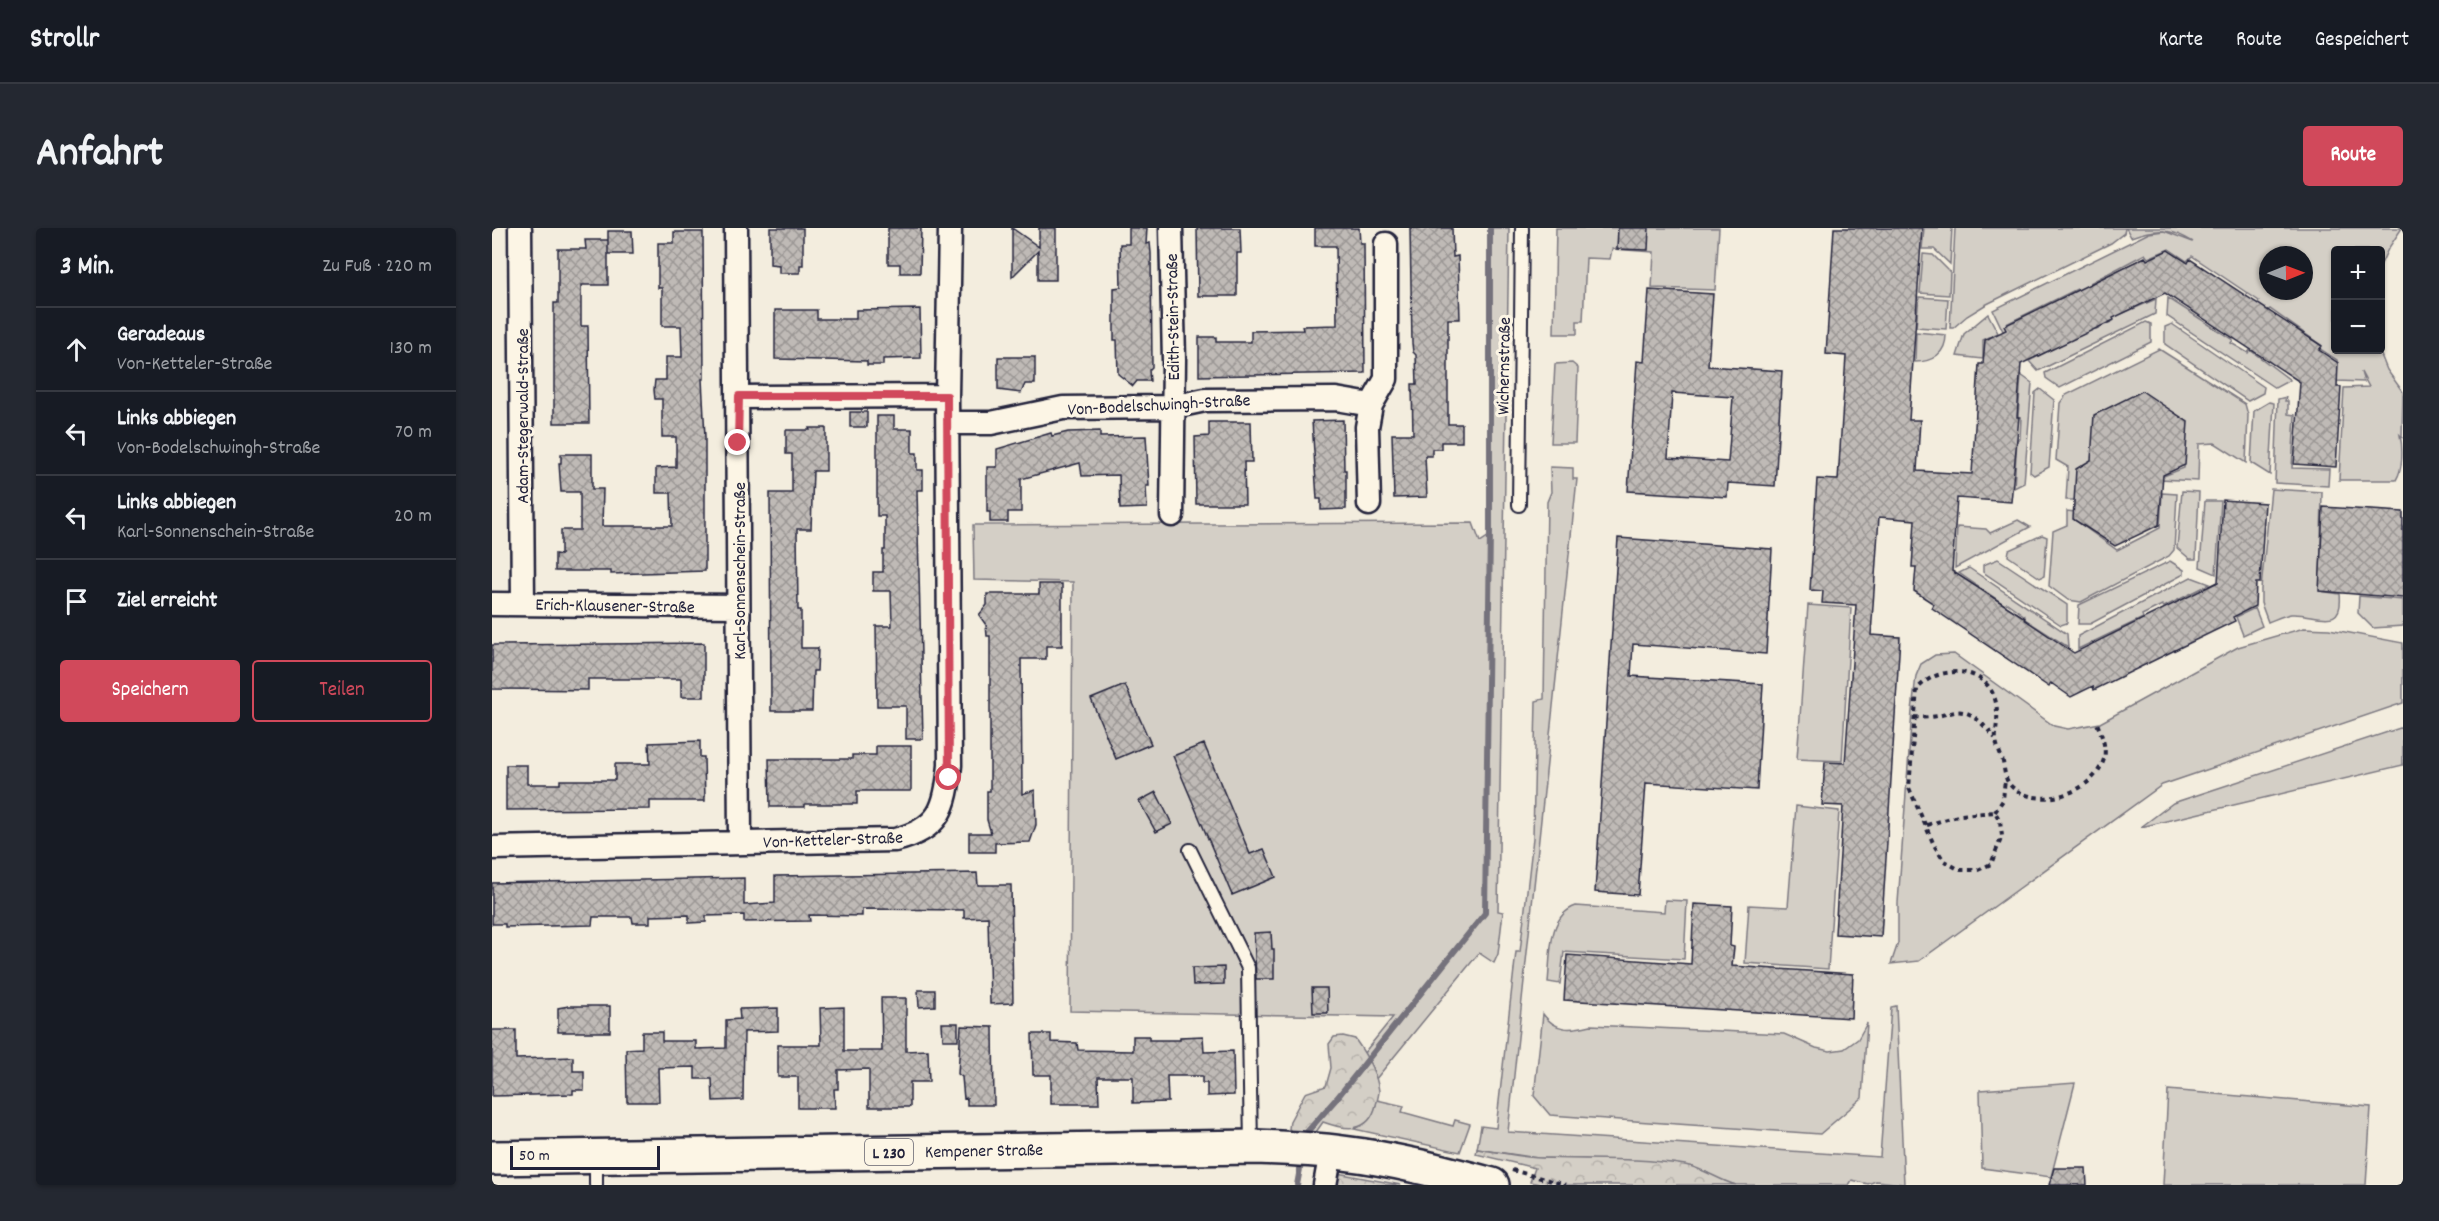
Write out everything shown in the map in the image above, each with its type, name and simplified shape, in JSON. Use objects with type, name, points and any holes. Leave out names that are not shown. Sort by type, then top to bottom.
[{"type":"main road","name":"Kempener Straße","points":[[492,1158],[596,1171],[1251,1147],[1336,1152],[1418,1166],[1492,1185]]},
{"type":"street","name":"Adam-Stegerwald-Straße","points":[[520,228],[523,603]]},
{"type":"street","name":"Karl-Sonnenschein-Straße","points":[[736,228],[739,396],[740,842]]},
{"type":"street","name":"Von-Ketteler-Straße","points":[[492,848],[895,840],[917,834],[936,819],[947,792],[950,765],[947,396],[950,228]]},
{"type":"street","name":"Edith-Stein-Straße","points":[[1171,228],[1174,360],[1172,514]]},
{"type":"street","points":[[1369,504],[1367,427],[1371,405],[1386,379],[1386,244]]},
{"type":"street","points":[[739,396],[947,396]]},
{"type":"street","name":"Von-Bodelschwingh-Straße","points":[[948,423],[991,423],[1063,408],[1172,407],[1205,400],[1336,399],[1371,405]]},
{"type":"street","name":"Erich-Klausener-Straße","points":[[492,604],[738,606]]},
{"type":"street","points":[[1324,1185],[1336,1152]]},
{"type":"lane","name":"Wichernstraße","points":[[1519,505],[1522,228]]},
{"type":"lane","points":[[1190,850],[1248,968],[1251,1147]]},
{"type":"path","points":[[1995,812],[2000,821],[2002,836],[1991,864],[1978,870],[1960,870],[1944,861],[1934,845],[1927,825],[1908,788],[1917,689],[1926,680],[1949,673],[1973,674],[1986,682],[1995,694],[1998,710],[1996,739],[2005,777],[2009,784],[2018,791],[2037,797],[2061,796],[2078,790],[2094,776],[2104,758],[2104,739],[2097,723]]},
{"type":"path","points":[[1914,717],[1928,718],[1950,711],[1965,711],[1983,723],[1996,739]]},
{"type":"path","points":[[1995,812],[2002,800],[2005,777]]},
{"type":"path","points":[[1927,825],[1961,815],[1995,812]]},
{"type":"green space","points":[[1490,228],[1509,228],[1498,911],[1503,912],[1498,954],[1494,963],[1479,953],[1375,1080],[1364,1053],[1393,1017],[1070,1011],[1073,582],[974,580],[973,525],[1473,523],[1480,542],[1489,536],[1492,408]]},
{"type":"green space","points":[[1556,228],[1719,228],[1715,290],[1652,288],[1654,252],[1612,249],[1610,259],[1586,258],[1583,321],[1577,321],[1577,334],[1554,334]]},
{"type":"green space","points":[[1924,228],[1952,228],[1950,264],[1934,249],[1922,249]]},
{"type":"green space","points":[[1955,228],[2125,229],[2124,233],[2111,243],[1985,305],[1950,328]]},
{"type":"green space","points":[[2126,228],[2402,228],[2385,255],[2385,246],[2331,246],[2331,354],[2381,354],[2387,370],[2403,392],[2402,437],[2400,435],[2402,458],[2396,480],[2339,480],[2344,388],[2369,387],[2361,372],[2364,382],[2337,381],[2337,360],[2320,349],[2321,345],[2270,309],[2266,312],[2257,306],[2259,301],[2192,256],[2187,261],[2169,249],[2148,258],[2145,254],[2090,283],[2091,288],[2080,293],[2077,289],[2006,324],[2008,329],[2003,331],[1993,310],[2149,233],[2163,231],[2156,231],[2131,237]],"holes":[[[2165,231],[2185,237],[2193,242]]]},
{"type":"green space","points":[[1923,254],[1933,255],[1950,272],[1949,295],[1920,293]]},
{"type":"green space","points":[[1919,297],[1948,299],[1946,329],[1916,327]]},
{"type":"green space","points":[[2168,298],[2233,340],[2231,343],[2248,353],[2250,350],[2290,380],[2275,388],[2167,316]]},
{"type":"green space","points":[[2156,299],[2155,314],[2038,371],[2029,361],[2094,327],[2096,329],[2113,321],[2112,318]]},
{"type":"green space","points":[[1988,314],[1998,333],[1983,340],[1983,359],[1957,356],[1964,334]]},
{"type":"green space","points":[[2146,322],[2151,324],[2151,342],[2060,388],[2046,378],[2045,373]]},
{"type":"green space","points":[[2172,324],[2264,387],[2263,393],[2248,401],[2165,344],[2165,327]]},
{"type":"green space","points":[[1916,332],[1946,335],[1944,347],[1933,358],[1915,362]]},
{"type":"green space","points":[[2159,349],[2245,404],[2248,415],[2246,463],[2215,443],[2199,444],[2198,481],[2160,479],[2184,468],[2187,425],[2092,463],[2074,500],[2066,500],[2068,467],[2056,460],[2060,403],[2066,395]]},
{"type":"green space","points":[[1572,363],[1578,368],[1575,443],[1551,443],[1555,364]]},
{"type":"green space","points":[[2021,375],[2032,383],[2024,483],[2014,488],[2017,439],[2020,439],[2021,417],[2018,417]]},
{"type":"green space","points":[[2040,389],[2054,400],[2049,467],[2034,475],[2030,472],[2035,393]]},
{"type":"green space","points":[[2286,397],[2288,414],[2295,415],[2292,468],[2329,469],[2328,486],[2275,483],[2278,399]]},
{"type":"green space","points":[[2269,402],[2274,403],[2270,475],[2251,463],[2254,411]]},
{"type":"green space","points":[[1550,467],[1573,468],[1573,479],[1577,479],[1508,1132],[1880,1157],[1891,1007],[1896,1006],[1904,1184],[1876,1181],[1868,1184],[1852,1180],[1849,1185],[1736,1185],[1720,1181],[1706,1172],[1586,1159],[1538,1158],[1477,1149],[1481,1126],[1496,1128],[1516,952],[1520,952],[1533,838],[1536,701],[1544,699],[1547,502],[1551,492]]},
{"type":"green space","points":[[2271,489],[2322,492],[2320,591],[2340,594],[2340,606],[2332,617],[2291,614],[2268,622],[2261,603],[2261,589]]},
{"type":"green space","points":[[2182,491],[2199,492],[2196,559],[2190,559],[2177,548]]},
{"type":"green space","points":[[2162,493],[2177,494],[2174,550],[2169,556],[2081,602],[2068,600],[2049,586],[2053,531],[2067,525],[2067,511],[2075,512],[2075,520],[2117,550],[2160,528]]},
{"type":"green space","points":[[2205,501],[2221,501],[2216,574],[2200,567]]},
{"type":"green space","points":[[2018,520],[2030,527],[1955,568],[1957,527],[1986,529],[1990,533]]},
{"type":"green space","points":[[2042,535],[2047,537],[2044,576],[2040,578],[2008,556],[2009,550]]},
{"type":"green space","points":[[1998,559],[2067,605],[2067,623],[2061,625],[1983,572],[1983,565]]},
{"type":"green space","points":[[2170,561],[2184,570],[2184,574],[2090,624],[2078,624],[2079,605]]},
{"type":"green space","points":[[1969,568],[2067,634],[2068,647],[2023,618],[2025,616],[2007,603],[2005,605],[1959,573]]},
{"type":"green space","points":[[2191,577],[2210,584],[2164,607],[2162,605],[2142,615],[2143,618],[2078,649],[2078,636]]},
{"type":"green space","points":[[2359,596],[2403,600],[2403,626],[2373,628],[2358,613]]},
{"type":"green space","points":[[1808,605],[1851,608],[1842,761],[1797,759]]},
{"type":"green space","points":[[2255,608],[2262,626],[2243,635],[2236,617]]},
{"type":"green space","points":[[2304,628],[2329,629],[2403,643],[2403,703],[2162,785],[1919,961],[1891,964],[1898,943],[1898,903],[1912,711],[1916,676],[1921,664],[1935,655],[1954,654],[2054,726],[2068,729],[2100,723],[2238,647]]},
{"type":"green space","points":[[2403,727],[2403,765],[2141,827],[2173,803]]},
{"type":"green space","points":[[1796,806],[1839,811],[1828,969],[1745,963],[1749,905],[1788,907]]},
{"type":"green space","points":[[1665,900],[1687,901],[1684,959],[1564,952],[1560,984],[1548,982],[1552,938],[1560,918],[1567,911],[1576,906],[1664,912]]},
{"type":"green space","points":[[1543,1014],[1553,1024],[1564,1028],[1591,1025],[1784,1034],[1816,1048],[1830,1051],[1844,1049],[1858,1039],[1867,1023],[1862,1098],[1820,1134],[1550,1115],[1534,1096]]},
{"type":"green space","points":[[1343,1036],[1355,1039],[1376,1078],[1379,1093],[1373,1114],[1362,1125],[1348,1128],[1323,1122],[1314,1135],[1302,1131],[1298,1137],[1289,1129],[1290,1121],[1305,1093],[1326,1086],[1331,1068],[1329,1044],[1334,1037]]},
{"type":"green space","points":[[2075,1083],[2051,1177],[1982,1168],[1980,1090]]},
{"type":"green space","points":[[2168,1090],[2371,1107],[2366,1185],[2163,1185]]},
{"type":"green space","points":[[1377,1100],[1404,1106],[1402,1112],[1453,1126],[1455,1120],[1470,1124],[1460,1152],[1354,1129],[1370,1117]]},
{"type":"green space","points":[[1477,1149],[1517,1156],[1559,1159],[1667,1162],[1704,1171],[1736,1185],[1544,1185],[1530,1182],[1535,1168],[1476,1154]]},
{"type":"green space","points":[[1337,1173],[1401,1185],[1338,1185]]},
{"type":"building","points":[[770,228],[803,228],[803,265],[800,265],[800,273],[779,273],[779,265],[770,264]]},
{"type":"building","points":[[888,228],[921,228],[920,273],[900,273],[900,264],[888,264]]},
{"type":"building","points":[[1012,228],[1039,247],[1039,228],[1056,228],[1056,280],[1038,280],[1038,251],[1012,277]]},
{"type":"building","points":[[1129,228],[1147,228],[1146,244],[1150,243],[1151,253],[1152,367],[1149,370],[1150,381],[1137,381],[1133,386],[1118,374],[1117,340],[1114,340],[1114,288],[1121,287],[1120,244],[1129,244]]},
{"type":"building","points":[[1197,228],[1240,228],[1241,253],[1237,253],[1237,296],[1198,296]]},
{"type":"building","points":[[1315,228],[1359,228],[1360,243],[1364,243],[1365,373],[1199,376],[1199,337],[1216,337],[1216,342],[1251,342],[1251,331],[1303,330],[1302,326],[1337,325],[1336,246],[1315,246]]},
{"type":"building","points":[[1410,228],[1452,228],[1453,257],[1458,256],[1460,319],[1448,319],[1448,424],[1462,424],[1462,442],[1441,442],[1441,449],[1432,449],[1432,456],[1425,456],[1427,497],[1394,498],[1392,434],[1413,434],[1412,384],[1417,384],[1416,355],[1413,352],[1412,343]]},
{"type":"building","points":[[1618,228],[1649,228],[1648,250],[1617,249]]},
{"type":"building","points":[[1834,228],[1922,228],[1909,420],[1920,420],[1917,471],[1972,474],[1979,364],[1983,364],[1985,340],[2006,330],[2004,326],[2145,257],[2147,260],[2168,250],[2188,263],[2190,259],[2322,346],[2319,350],[2338,363],[2337,387],[2341,387],[2336,467],[2294,464],[2300,382],[2165,293],[2021,364],[2017,417],[2019,417],[2011,502],[1957,498],[1952,571],[2074,653],[2218,582],[2223,500],[2265,503],[2260,583],[2256,583],[2255,606],[2233,617],[2235,621],[2094,690],[2093,686],[2071,697],[2051,683],[2049,687],[1932,608],[1934,604],[1914,591],[1916,567],[1912,567],[1915,520],[1879,517],[1871,635],[1900,637],[1881,937],[1835,934],[1843,806],[1822,805],[1825,762],[1845,763],[1856,605],[1822,603],[1823,591],[1810,590],[1817,479],[1838,480],[1846,356],[1826,354]]},
{"type":"building","points":[[608,231],[632,231],[633,254],[608,254]]},
{"type":"building","points":[[674,232],[703,232],[704,379],[702,379],[705,437],[705,571],[611,574],[611,571],[555,571],[555,554],[561,555],[561,530],[580,530],[580,492],[561,492],[559,463],[561,463],[561,454],[592,454],[592,489],[603,489],[602,526],[672,526],[671,493],[656,493],[656,468],[676,467],[676,437],[662,437],[662,399],[655,399],[654,390],[655,380],[666,380],[666,357],[682,357],[681,326],[662,326],[662,288],[658,288],[658,243],[674,243]]},
{"type":"building","points":[[585,240],[608,240],[608,285],[581,285],[581,326],[588,326],[589,423],[554,423],[554,303],[558,303],[558,249],[586,249]]},
{"type":"building","points":[[1649,290],[1713,294],[1708,366],[1782,371],[1775,486],[1728,483],[1727,497],[1628,491],[1637,361],[1644,362]],"holes":[[[1672,393],[1733,397],[1728,462],[1668,458]]]},
{"type":"building","points":[[920,309],[921,358],[883,359],[883,365],[867,365],[867,361],[775,359],[775,310],[817,310],[817,319],[856,319],[856,310]]},
{"type":"building","points":[[998,357],[1035,357],[1035,384],[1025,384],[1021,393],[998,390]]},
{"type":"building","points":[[2142,391],[2188,422],[2185,465],[2163,475],[2159,525],[2115,546],[2073,519],[2076,469],[2091,460],[2094,415]]},
{"type":"building","points":[[850,412],[867,412],[867,427],[850,427]]},
{"type":"building","points":[[877,416],[894,416],[894,429],[912,429],[912,453],[917,453],[917,470],[923,470],[923,490],[917,490],[923,739],[906,739],[906,706],[877,706],[876,626],[892,626],[891,591],[873,591],[873,572],[883,572],[883,550],[885,550],[885,516],[877,516]]},
{"type":"building","points":[[1343,420],[1346,509],[1321,510],[1321,499],[1317,499],[1312,421]]},
{"type":"building","points":[[1209,422],[1251,422],[1252,462],[1244,462],[1245,504],[1196,504],[1195,437],[1209,436]]},
{"type":"building","points":[[809,428],[826,428],[826,471],[813,471],[811,529],[797,529],[801,648],[818,648],[817,671],[813,671],[812,711],[771,711],[770,493],[792,493],[792,454],[786,454],[786,430],[810,430]]},
{"type":"building","points":[[1100,431],[1100,437],[1146,436],[1149,486],[1146,486],[1147,508],[1120,509],[1119,475],[1082,476],[1080,463],[1021,479],[1021,512],[1008,512],[1008,522],[990,522],[990,512],[987,512],[987,467],[997,467],[997,449],[1051,433],[1052,436],[1068,432]]},
{"type":"building","points":[[2323,507],[2403,512],[2403,598],[2319,591]]},
{"type":"building","points":[[1618,538],[1772,549],[1766,654],[1633,644],[1631,676],[1763,684],[1757,790],[1646,783],[1638,895],[1595,892]]},
{"type":"building","points":[[1039,584],[1062,584],[1062,646],[1046,646],[1046,659],[1021,659],[1022,794],[1035,790],[1036,825],[1030,842],[995,843],[995,852],[969,852],[969,833],[991,833],[987,820],[987,791],[990,791],[990,636],[987,636],[986,625],[979,615],[987,605],[987,594],[1039,594]]},
{"type":"building","points":[[704,643],[704,697],[681,697],[681,679],[588,679],[588,690],[492,689],[492,645]]},
{"type":"building","points":[[1125,685],[1151,744],[1116,759],[1091,699]]},
{"type":"building","points":[[700,741],[700,757],[704,757],[705,801],[650,801],[650,809],[506,810],[506,765],[527,765],[527,784],[560,784],[560,780],[615,780],[615,764],[650,764],[649,743]]},
{"type":"building","points":[[1204,744],[1250,854],[1264,849],[1276,877],[1232,895],[1173,756]]},
{"type":"building","points":[[876,746],[911,746],[911,791],[857,791],[857,804],[770,807],[769,759],[852,759],[852,755],[876,755]]},
{"type":"building","points":[[1156,792],[1172,824],[1156,832],[1139,801]]},
{"type":"building","points":[[977,873],[978,885],[1011,885],[1013,1003],[990,1004],[988,917],[964,918],[964,910],[862,909],[862,916],[809,915],[810,921],[744,922],[744,915],[706,916],[706,922],[689,923],[689,915],[650,916],[650,923],[633,923],[632,917],[593,917],[592,925],[505,927],[505,924],[492,924],[492,883],[744,878],[744,905],[775,903],[775,876]]},
{"type":"building","points":[[1694,904],[1732,906],[1730,946],[1734,947],[1732,966],[1853,974],[1851,1018],[1564,1000],[1567,955],[1691,964]]},
{"type":"building","points":[[1271,932],[1272,949],[1274,949],[1274,979],[1256,979],[1254,933]]},
{"type":"building","points":[[1224,967],[1224,984],[1193,985],[1192,968]]},
{"type":"building","points":[[1312,988],[1327,988],[1328,1013],[1313,1013]]},
{"type":"building","points":[[918,990],[935,990],[935,1006],[919,1007]]},
{"type":"building","points":[[881,998],[906,998],[906,1051],[928,1050],[929,1082],[910,1082],[910,1107],[869,1107],[869,1069],[838,1070],[838,1089],[834,1089],[835,1108],[798,1108],[798,1077],[778,1077],[778,1045],[821,1045],[820,1008],[844,1007],[844,1051],[882,1051]]},
{"type":"building","points":[[610,1006],[610,1032],[558,1032],[558,1008]]},
{"type":"building","points":[[778,1008],[778,1031],[744,1032],[743,1100],[713,1101],[712,1079],[695,1079],[695,1067],[658,1068],[659,1102],[627,1102],[626,1049],[642,1048],[642,1032],[662,1032],[662,1041],[696,1041],[696,1049],[726,1048],[726,1020],[740,1019],[739,1009]]},
{"type":"building","points":[[942,1023],[958,1023],[958,1040],[943,1040]]},
{"type":"building","points":[[961,1026],[993,1027],[994,1105],[967,1105],[967,1098],[964,1099],[962,1077],[958,1074]]},
{"type":"building","points":[[492,1030],[516,1030],[516,1059],[573,1057],[573,1071],[584,1071],[584,1090],[573,1090],[573,1094],[492,1096]]},
{"type":"building","points":[[1032,1034],[1051,1034],[1051,1042],[1077,1043],[1078,1050],[1133,1051],[1133,1036],[1149,1036],[1149,1040],[1180,1040],[1180,1037],[1203,1036],[1204,1052],[1233,1051],[1234,1095],[1207,1096],[1207,1083],[1202,1083],[1202,1076],[1167,1076],[1168,1102],[1133,1103],[1133,1077],[1098,1077],[1099,1104],[1051,1104],[1051,1075],[1033,1075]]},
{"type":"building","points":[[2054,1168],[2086,1168],[2087,1185],[2049,1185]]},
{"type":"waterway","points":[[1306,1139],[1307,1132],[1337,1098],[1485,913],[1490,530],[1490,228]]},
{"type":"waterway","points":[[1297,1185],[1302,1158]]},
{"type":"route","points":[[738,443],[739,396],[947,396],[949,778]]}]
